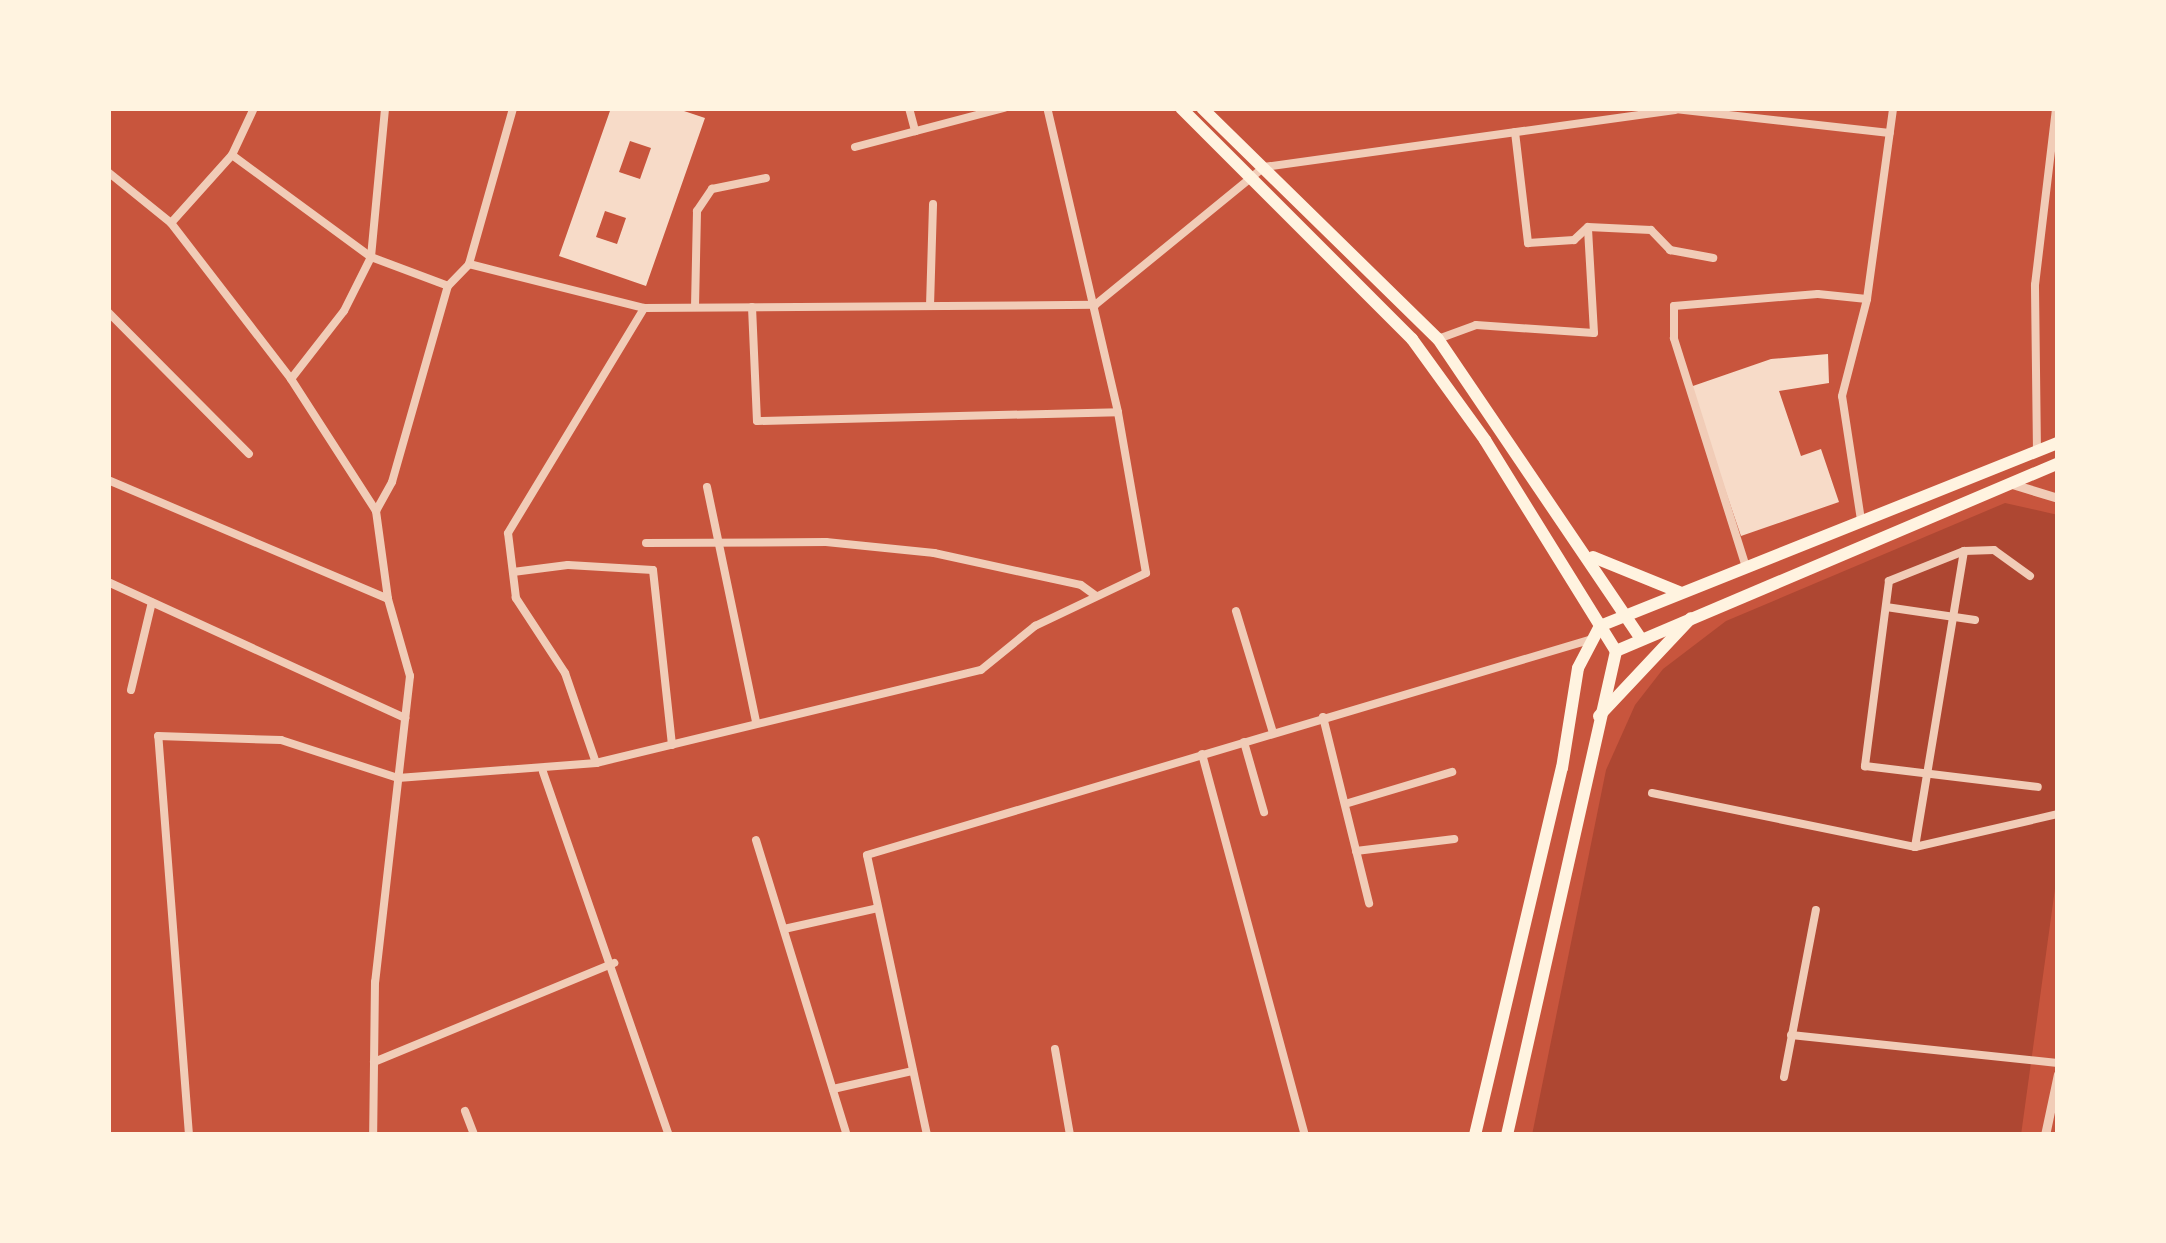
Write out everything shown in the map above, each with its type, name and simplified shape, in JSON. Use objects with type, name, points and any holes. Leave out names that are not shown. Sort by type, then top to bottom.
[{"type":"main road","points":[[1181,108],[1259,172],[1438,339],[1639,636]]},
{"type":"main road","points":[[1202,108],[1446,381],[1616,651]]},
{"type":"main road","points":[[1474,1135],[1589,640],[1600,626],[1625,612],[2058,443]]},
{"type":"main road","points":[[1507,1135],[1616,651],[1639,636],[2058,464]]},
{"type":"main road","points":[[1586,553],[1681,593]]},
{"type":"main road","points":[[1600,716],[1696,613]]},
{"type":"street","points":[[291,379],[344,311],[371,257],[385,108]]},
{"type":"street","points":[[376,511],[392,482],[448,286],[469,264],[513,108]]},
{"type":"street","points":[[909,108],[916,131]]},
{"type":"street","points":[[855,147],[1004,108]]},
{"type":"street","points":[[190,1135],[158,736],[280,740],[398,778],[543,772],[981,670],[1035,626],[1146,573],[1118,412],[1047,108]]},
{"type":"street","points":[[1862,523],[1842,396],[1867,299],[1893,108]]},
{"type":"street","points":[[2037,452],[2035,285],[2056,108]]},
{"type":"street","points":[[469,264],[644,308],[1095,305],[1259,172],[1675,109],[1890,133]]},
{"type":"street","points":[[171,223],[232,155],[250,110]]},
{"type":"street","points":[[1514,132],[1528,244],[1574,239],[1588,227],[1651,230],[1670,250],[1713,258]]},
{"type":"street","points":[[232,155],[371,257],[448,286]]},
{"type":"street","points":[[108,172],[171,223],[291,379],[376,511],[388,599],[410,676],[374,1062],[373,1135]]},
{"type":"street","points":[[695,307],[697,211],[712,189],[766,178]]},
{"type":"street","points":[[930,306],[933,204]]},
{"type":"street","points":[[1438,339],[1476,326],[1594,333],[1588,227]]},
{"type":"street","points":[[1746,568],[1674,338],[1674,306],[1818,294],[1867,299]]},
{"type":"street","points":[[752,307],[757,421],[1118,412]]},
{"type":"street","points":[[596,763],[565,673],[516,598],[508,533],[644,308]]},
{"type":"street","points":[[108,312],[250,454]]},
{"type":"street","points":[[108,480],[388,599]]},
{"type":"street","points":[[2012,484],[2058,498]]},
{"type":"street","points":[[706,487],[757,722]]},
{"type":"street","points":[[646,543],[826,542],[934,553],[1081,585],[1095,595]]},
{"type":"street","points":[[2030,575],[1994,550],[1964,551],[1889,581],[1865,766],[2038,787]]},
{"type":"street","points":[[1915,847],[1964,551]]},
{"type":"street","points":[[513,572],[568,565],[653,571],[672,745]]},
{"type":"street","points":[[108,582],[405,718]]},
{"type":"street","points":[[131,690],[152,602]]},
{"type":"street","points":[[1886,607],[1975,620]]},
{"type":"street","points":[[1236,611],[1274,734]]},
{"type":"street","points":[[927,1135],[867,855],[1589,640]]},
{"type":"street","points":[[1323,717],[1369,903]]},
{"type":"street","points":[[1244,742],[1264,812]]},
{"type":"street","points":[[1202,754],[1305,1135]]},
{"type":"street","points":[[543,772],[614,963],[669,1135]]},
{"type":"street","points":[[1345,804],[1452,772]]},
{"type":"street","points":[[1652,794],[1915,847],[2058,814]]},
{"type":"street","points":[[1356,851],[1454,839]]},
{"type":"street","points":[[756,840],[847,1135]]},
{"type":"street","points":[[784,929],[878,908]]},
{"type":"street","points":[[1784,1077],[1816,910]]},
{"type":"street","points":[[374,1062],[614,963]]},
{"type":"street","points":[[1791,1035],[2058,1064]]},
{"type":"street","points":[[1055,1049],[1070,1135]]},
{"type":"street","points":[[833,1089],[913,1071]]},
{"type":"street","points":[[2045,1135],[2058,1074]]},
{"type":"street","points":[[465,1112],[474,1135]]},
{"type":"shaded area","points":[[2005,503],[2058,515],[2058,867],[2021,1135],[1532,1135],[1606,770],[1635,705],[1663,669],[1726,621]]},
{"type":"building","points":[[611,108],[675,108],[705,118],[646,286],[559,256]],"holes":[[[630,141],[651,148],[640,179],[619,172]],[[605,211],[626,218],[617,244],[596,237]]]},
{"type":"building","points":[[1828,354],[1829,383],[1779,391],[1801,456],[1821,449],[1839,502],[1741,536],[1690,387],[1771,359]]}]
